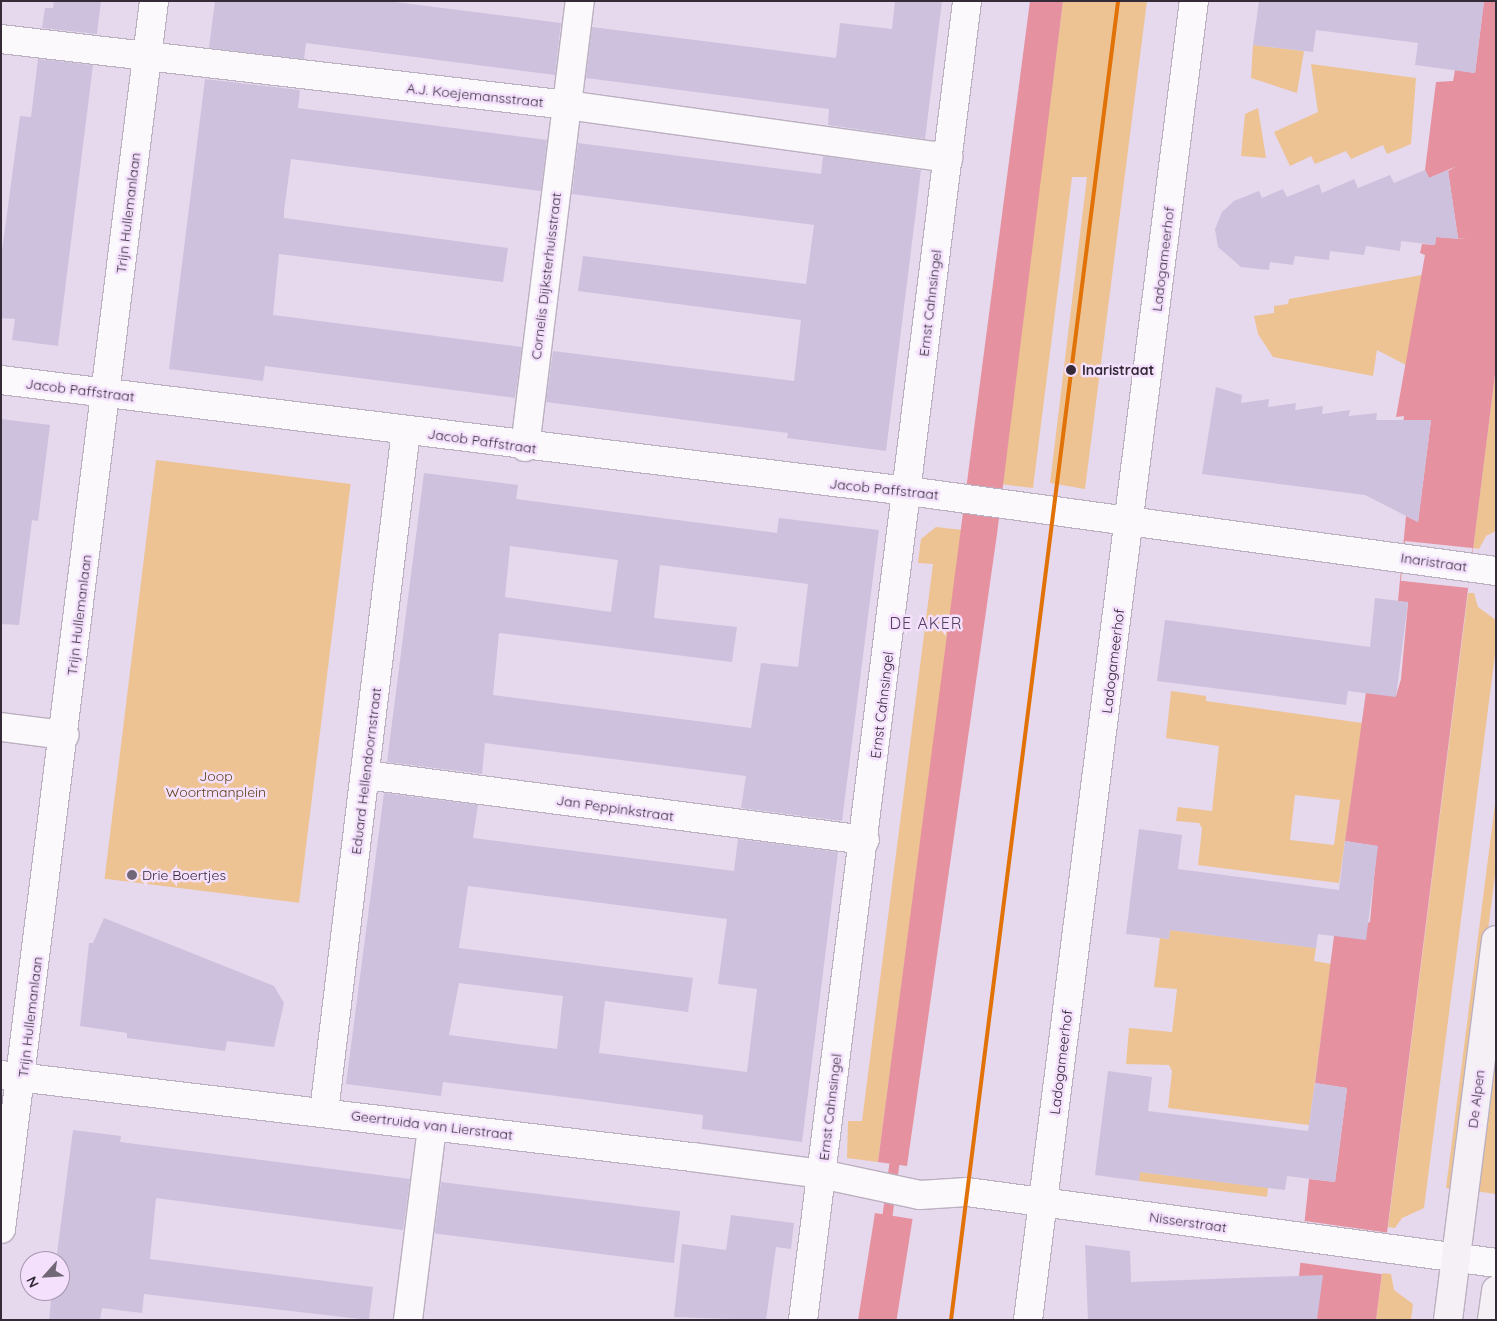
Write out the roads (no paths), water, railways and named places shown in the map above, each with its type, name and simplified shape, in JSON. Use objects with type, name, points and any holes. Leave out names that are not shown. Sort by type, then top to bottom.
[{"type":"main road","name":"De Alpen","points":[[1448,1320],[1496,940]]},
{"type":"main road","points":[[1492,1320],[1496,1290]]},
{"type":"street","name":"Trijn Hullemanlaan","points":[[1,1229],[12,1076],[64,735],[154,1]]},
{"type":"street","name":"Ernst Cahnsingel","points":[[803,1320],[865,840],[967,1]]},
{"type":"street","name":"Ladogameerhof","points":[[1028,1320],[1130,522],[1194,1]]},
{"type":"street","name":"Cornelis Dijksterhuisstraat","points":[[525,447],[579,9]]},
{"type":"street","name":"A.J. Koejemansstraat","points":[[1,39],[146,58],[568,105],[948,158]]},
{"type":"street","name":"Jacob Paffstraat","points":[[1,380],[406,430],[525,447],[908,491],[1015,506]]},
{"type":"street","name":"Eduard Hellendoornstraat","points":[[324,1112],[406,430]]},
{"type":"street","name":"Inaristraat","points":[[1015,506],[1485,569]]},
{"type":"street","points":[[1,727],[64,735]]},
{"type":"street","name":"Jan Peppinkstraat","points":[[366,775],[865,840]]},
{"type":"street","name":"Geertruida van Lierstraat","points":[[12,1076],[324,1112],[821,1174],[861,1186],[920,1195]]},
{"type":"street","points":[[408,1320],[432,1126]]},
{"type":"street","name":"Nisserstraat","points":[[920,1195],[967,1192],[1456,1259]]},
{"type":"street","points":[[1456,1259],[1496,1263]]},
{"type":"waterway","points":[[886,1227],[896,1152]]},
{"type":"place","name":"Inaristraat","points":[[1071,370]]},
{"type":"place","name":"Drie Boertjes","points":[[132,875]]},
{"type":"district","name":"DE AKER","points":[[926,623]]},
{"type":"park label","name":"Joop Woortmanplein","points":[[216,784]]}]
